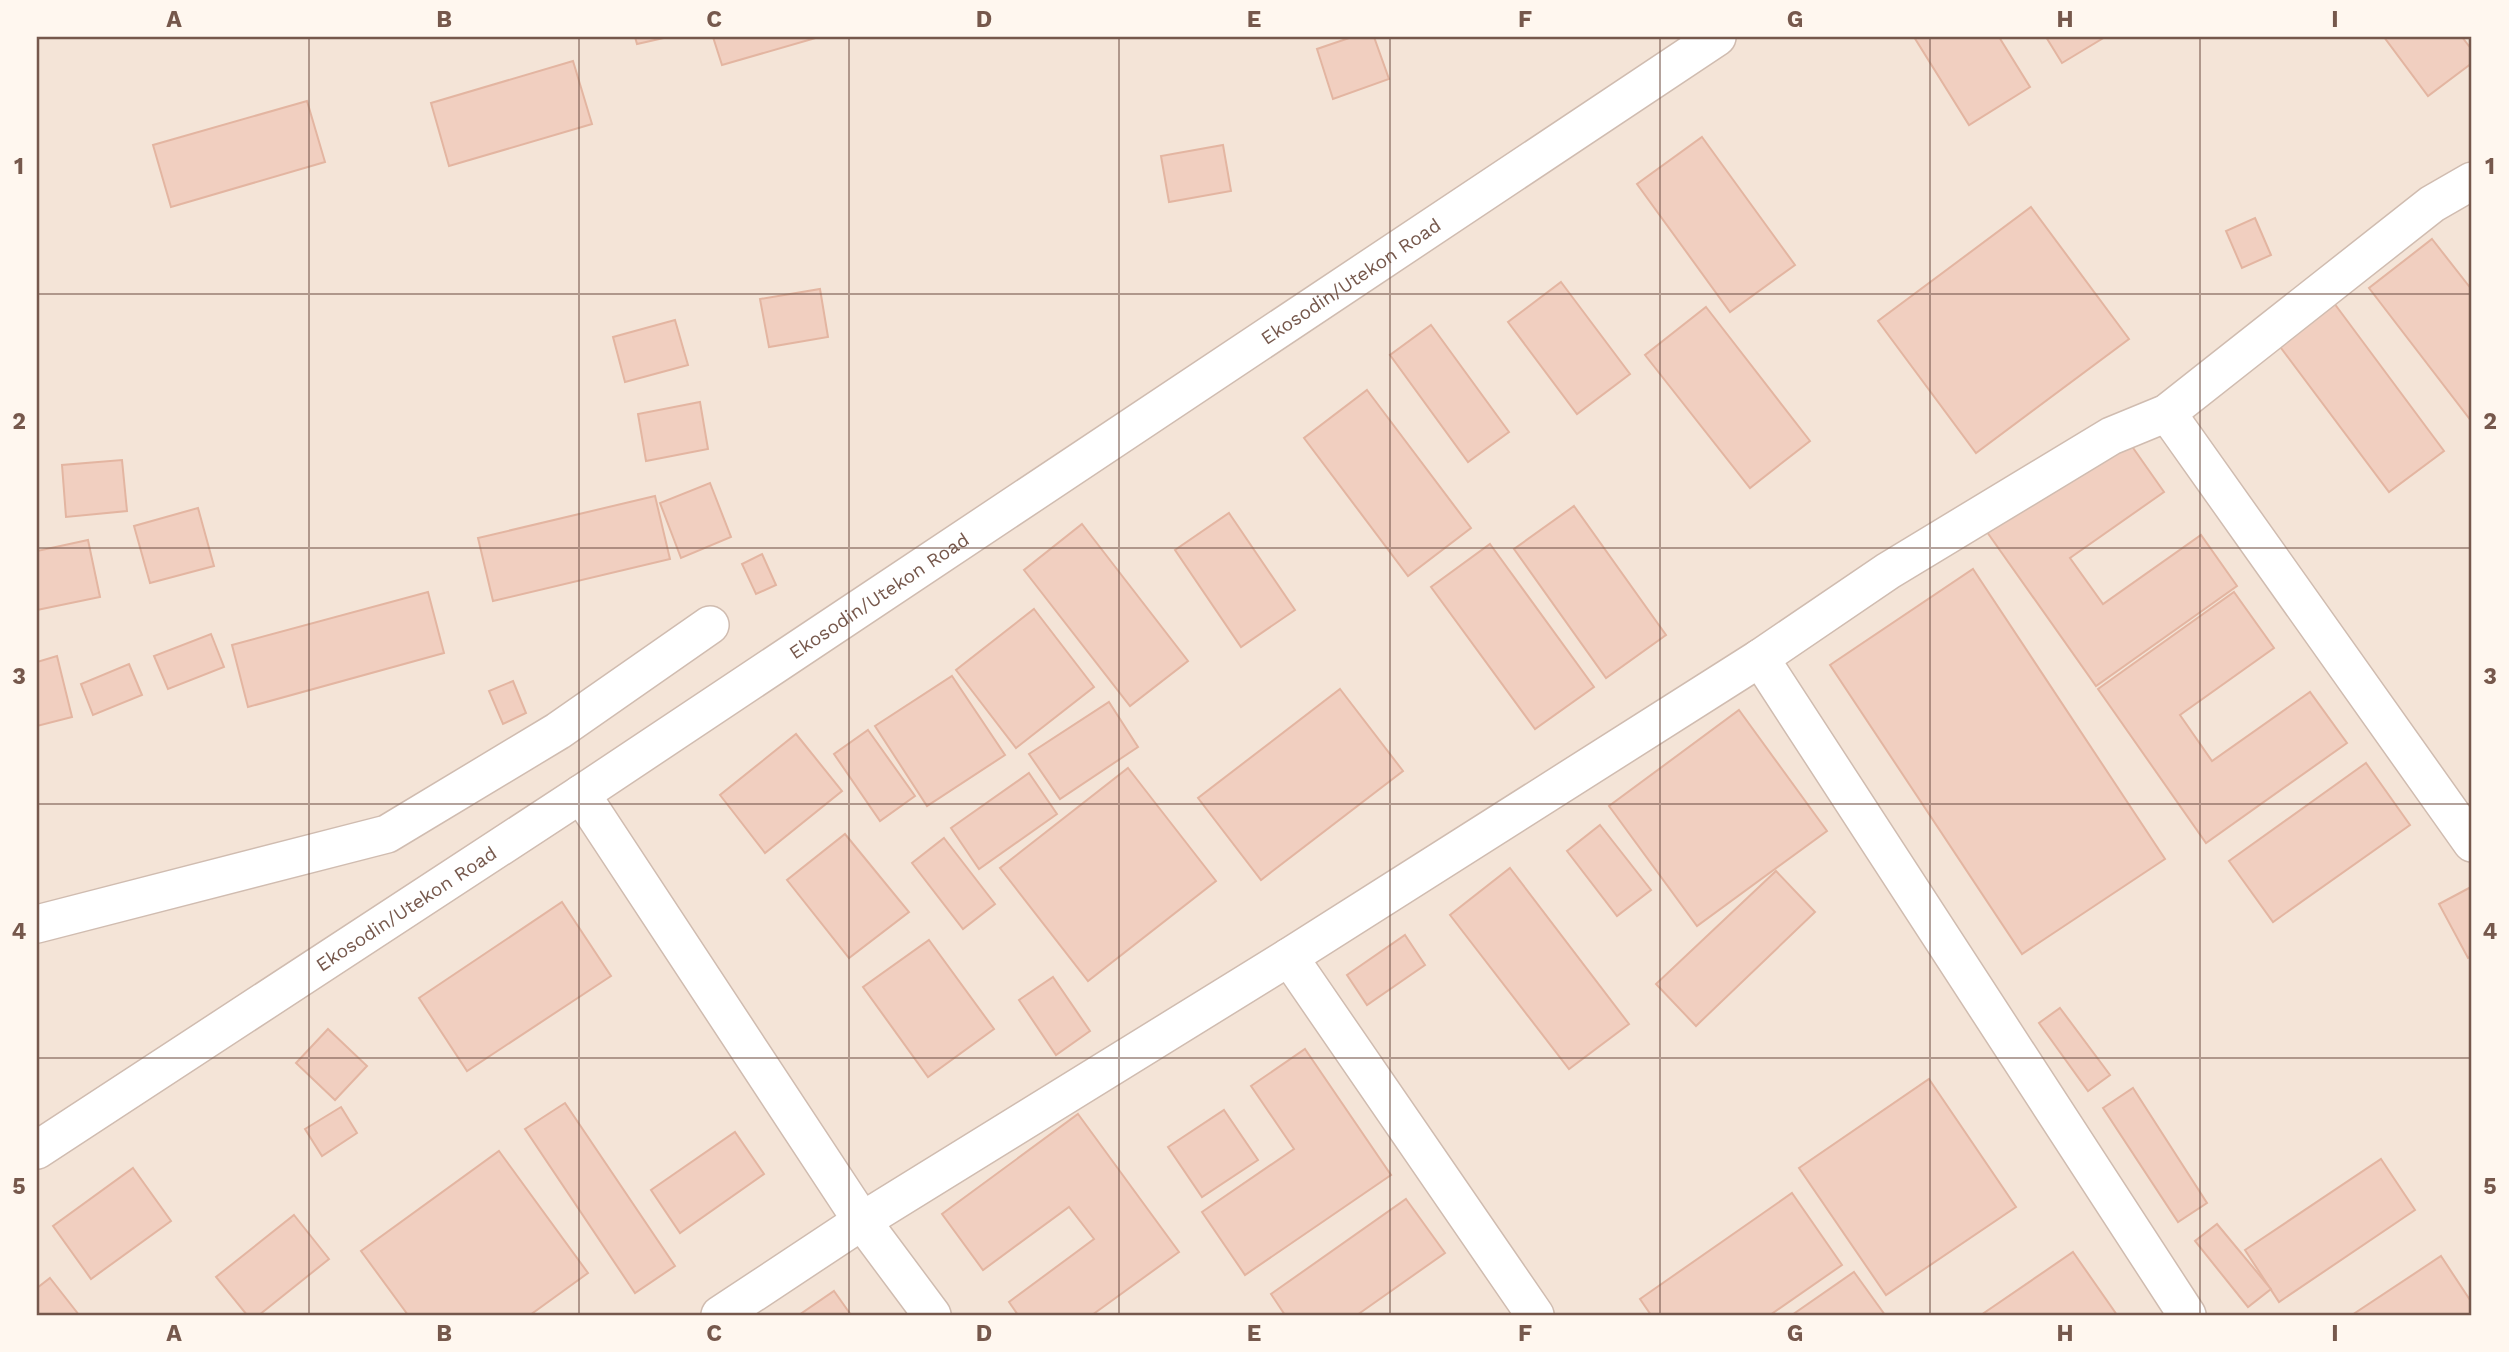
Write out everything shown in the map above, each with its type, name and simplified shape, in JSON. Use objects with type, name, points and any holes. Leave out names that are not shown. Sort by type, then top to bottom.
[{"type":"street","name":"Ekosodin/Utekon Road","points":[[37,1150],[581,794],[1717,37]]},
{"type":"street","points":[[720,1315],[862,1221],[1289,957],[1760,658],[1888,571],[2099,443],[2167,413],[2432,204],[2472,181]]},
{"type":"street","points":[[2167,413],[2472,843]]},
{"type":"street","points":[[37,924],[387,834],[558,731],[709,625]]},
{"type":"street","points":[[1760,658],[2187,1315]]},
{"type":"street","points":[[581,794],[862,1221],[932,1315]]},
{"type":"street","points":[[1289,957],[1535,1315]]},
{"type":"shaded area","points":[[37,37],[2472,37],[2472,1315],[37,1315]]},
{"type":"building","points":[[635,37],[668,37],[637,44]]},
{"type":"building","points":[[713,37],[819,37],[722,65]]},
{"type":"building","points":[[1352,37],[1374,37],[1389,79],[1333,99],[1317,49]]},
{"type":"building","points":[[1914,37],[1999,37],[2030,87],[1969,125]]},
{"type":"building","points":[[2046,37],[2105,37],[2062,63]]},
{"type":"building","points":[[2384,37],[2462,37],[2472,50],[2472,63],[2428,96]]},
{"type":"building","points":[[573,61],[592,124],[449,166],[431,103]]},
{"type":"building","points":[[307,101],[325,162],[171,207],[153,145]]},
{"type":"building","points":[[1702,137],[1795,265],[1730,312],[1637,184]]},
{"type":"building","points":[[1223,145],[1231,191],[1169,202],[1161,156]]},
{"type":"building","points":[[2031,207],[2129,339],[1976,453],[1878,321]]},
{"type":"building","points":[[2255,218],[2271,255],[2242,268],[2226,231]]},
{"type":"building","points":[[2432,239],[2472,290],[2472,422],[2369,288]]},
{"type":"building","points":[[1561,282],[1630,374],[1577,414],[1508,322]]},
{"type":"building","points":[[820,289],[828,337],[769,347],[760,299]]},
{"type":"building","points":[[2331,299],[2444,451],[2389,492],[2275,340]]},
{"type":"building","points":[[1706,307],[1810,441],[1750,488],[1645,355]]},
{"type":"building","points":[[675,320],[688,365],[625,382],[613,337]]},
{"type":"building","points":[[1431,325],[1509,432],[1468,462],[1390,355]]},
{"type":"building","points":[[1367,390],[1471,528],[1408,576],[1304,438]]},
{"type":"building","points":[[700,402],[708,449],[646,461],[638,414]]},
{"type":"building","points":[[2124,435],[2164,492],[2070,558],[2103,604],[2201,535],[2237,586],[2096,686],[1987,532]]},
{"type":"building","points":[[122,460],[127,511],[66,517],[62,465]]},
{"type":"building","points":[[710,483],[731,537],[681,558],[660,503]]},
{"type":"building","points":[[655,496],[670,559],[493,601],[478,538]]},
{"type":"building","points":[[1574,506],[1666,635],[1606,678],[1514,549]]},
{"type":"building","points":[[198,508],[214,566],[150,583],[134,526]]},
{"type":"building","points":[[1229,513],[1295,610],[1241,647],[1175,550]]},
{"type":"building","points":[[1082,524],[1188,661],[1130,706],[1024,570]]},
{"type":"building","points":[[88,540],[100,597],[37,610],[37,551]]},
{"type":"building","points":[[1490,544],[1594,687],[1535,729],[1431,587]]},
{"type":"building","points":[[762,554],[776,585],[756,594],[742,564]]},
{"type":"building","points":[[1973,569],[2165,859],[2022,954],[1830,665]]},
{"type":"building","points":[[428,592],[444,653],[248,707],[232,645]]},
{"type":"building","points":[[2234,592],[2274,648],[2180,715],[2212,761],[2310,692],[2347,743],[2206,843],[2098,689]]},
{"type":"building","points":[[1034,609],[1094,687],[1016,748],[956,670]]},
{"type":"building","points":[[211,634],[224,667],[168,689],[154,656]]},
{"type":"building","points":[[57,656],[72,717],[37,726],[37,662]]},
{"type":"building","points":[[129,664],[142,695],[93,715],[81,684]]},
{"type":"building","points":[[952,676],[1005,755],[927,806],[875,726]]},
{"type":"building","points":[[513,681],[526,713],[503,724],[489,691]]},
{"type":"building","points":[[1340,689],[1403,771],[1261,880],[1198,798]]},
{"type":"building","points":[[1109,702],[1138,747],[1060,799],[1029,754]]},
{"type":"building","points":[[1739,710],[1827,831],[1697,926],[1609,806]]},
{"type":"building","points":[[868,730],[915,796],[880,821],[834,754]]},
{"type":"building","points":[[796,734],[842,791],[765,853],[720,795]]},
{"type":"building","points":[[2366,763],[2410,825],[2273,922],[2229,861]]},
{"type":"building","points":[[1128,768],[1216,881],[1088,981],[1000,868]]},
{"type":"building","points":[[1029,773],[1057,814],[979,869],[951,828]]},
{"type":"building","points":[[1600,825],[1651,890],[1617,916],[1567,851]]},
{"type":"building","points":[[845,834],[909,912],[849,958],[787,880]]},
{"type":"building","points":[[944,838],[995,904],[963,929],[912,863]]},
{"type":"building","points":[[1510,868],[1629,1024],[1569,1069],[1450,915]]},
{"type":"building","points":[[1776,871],[1815,912],[1696,1026],[1656,984]]},
{"type":"building","points":[[2471,887],[2472,956],[2468,958],[2439,904]]},
{"type":"building","points":[[562,902],[611,976],[467,1071],[419,998]]},
{"type":"building","points":[[1405,935],[1425,965],[1367,1005],[1347,975]]},
{"type":"building","points":[[929,940],[994,1029],[928,1077],[863,987]]},
{"type":"building","points":[[1053,977],[1090,1031],[1056,1055],[1019,1000]]},
{"type":"building","points":[[2060,1008],[2110,1075],[2088,1091],[2039,1023]]},
{"type":"building","points":[[328,1029],[367,1066],[335,1100],[296,1063]]},
{"type":"building","points":[[1305,1049],[1391,1175],[1245,1275],[1202,1212],[1294,1149],[1251,1086]]},
{"type":"building","points":[[1929,1079],[2016,1207],[1886,1295],[1799,1168]]},
{"type":"building","points":[[2133,1088],[2207,1203],[2178,1222],[2103,1108]]},
{"type":"building","points":[[565,1103],[675,1266],[635,1293],[525,1129]]},
{"type":"building","points":[[341,1107],[357,1133],[322,1156],[305,1129]]},
{"type":"building","points":[[1224,1110],[1258,1160],[1202,1197],[1168,1147]]},
{"type":"building","points":[[1078,1114],[1179,1252],[1092,1315],[1018,1315],[1009,1302],[1094,1239],[1069,1207],[983,1270],[942,1214]]},
{"type":"building","points":[[735,1132],[764,1174],[680,1233],[651,1190]]},
{"type":"building","points":[[499,1151],[588,1273],[530,1315],[408,1315],[361,1251]]},
{"type":"building","points":[[2381,1159],[2415,1210],[2279,1302],[2245,1250]]},
{"type":"building","points":[[133,1168],[171,1221],[91,1279],[53,1226]]},
{"type":"building","points":[[1792,1193],[1842,1265],[1770,1315],[1651,1315],[1640,1299]]},
{"type":"building","points":[[1406,1199],[1445,1253],[1357,1315],[1285,1315],[1271,1294]]},
{"type":"building","points":[[294,1215],[329,1259],[259,1315],[247,1315],[216,1277]]},
{"type":"building","points":[[2217,1224],[2271,1289],[2248,1307],[2195,1241]]},
{"type":"building","points":[[2073,1252],[2117,1315],[1981,1315]]},
{"type":"building","points":[[2441,1256],[2472,1303],[2472,1315],[2352,1315]]},
{"type":"building","points":[[1854,1272],[1885,1315],[1792,1315]]},
{"type":"building","points":[[50,1278],[79,1315],[37,1315],[37,1288]]},
{"type":"building","points":[[834,1291],[851,1315],[799,1315]]}]
